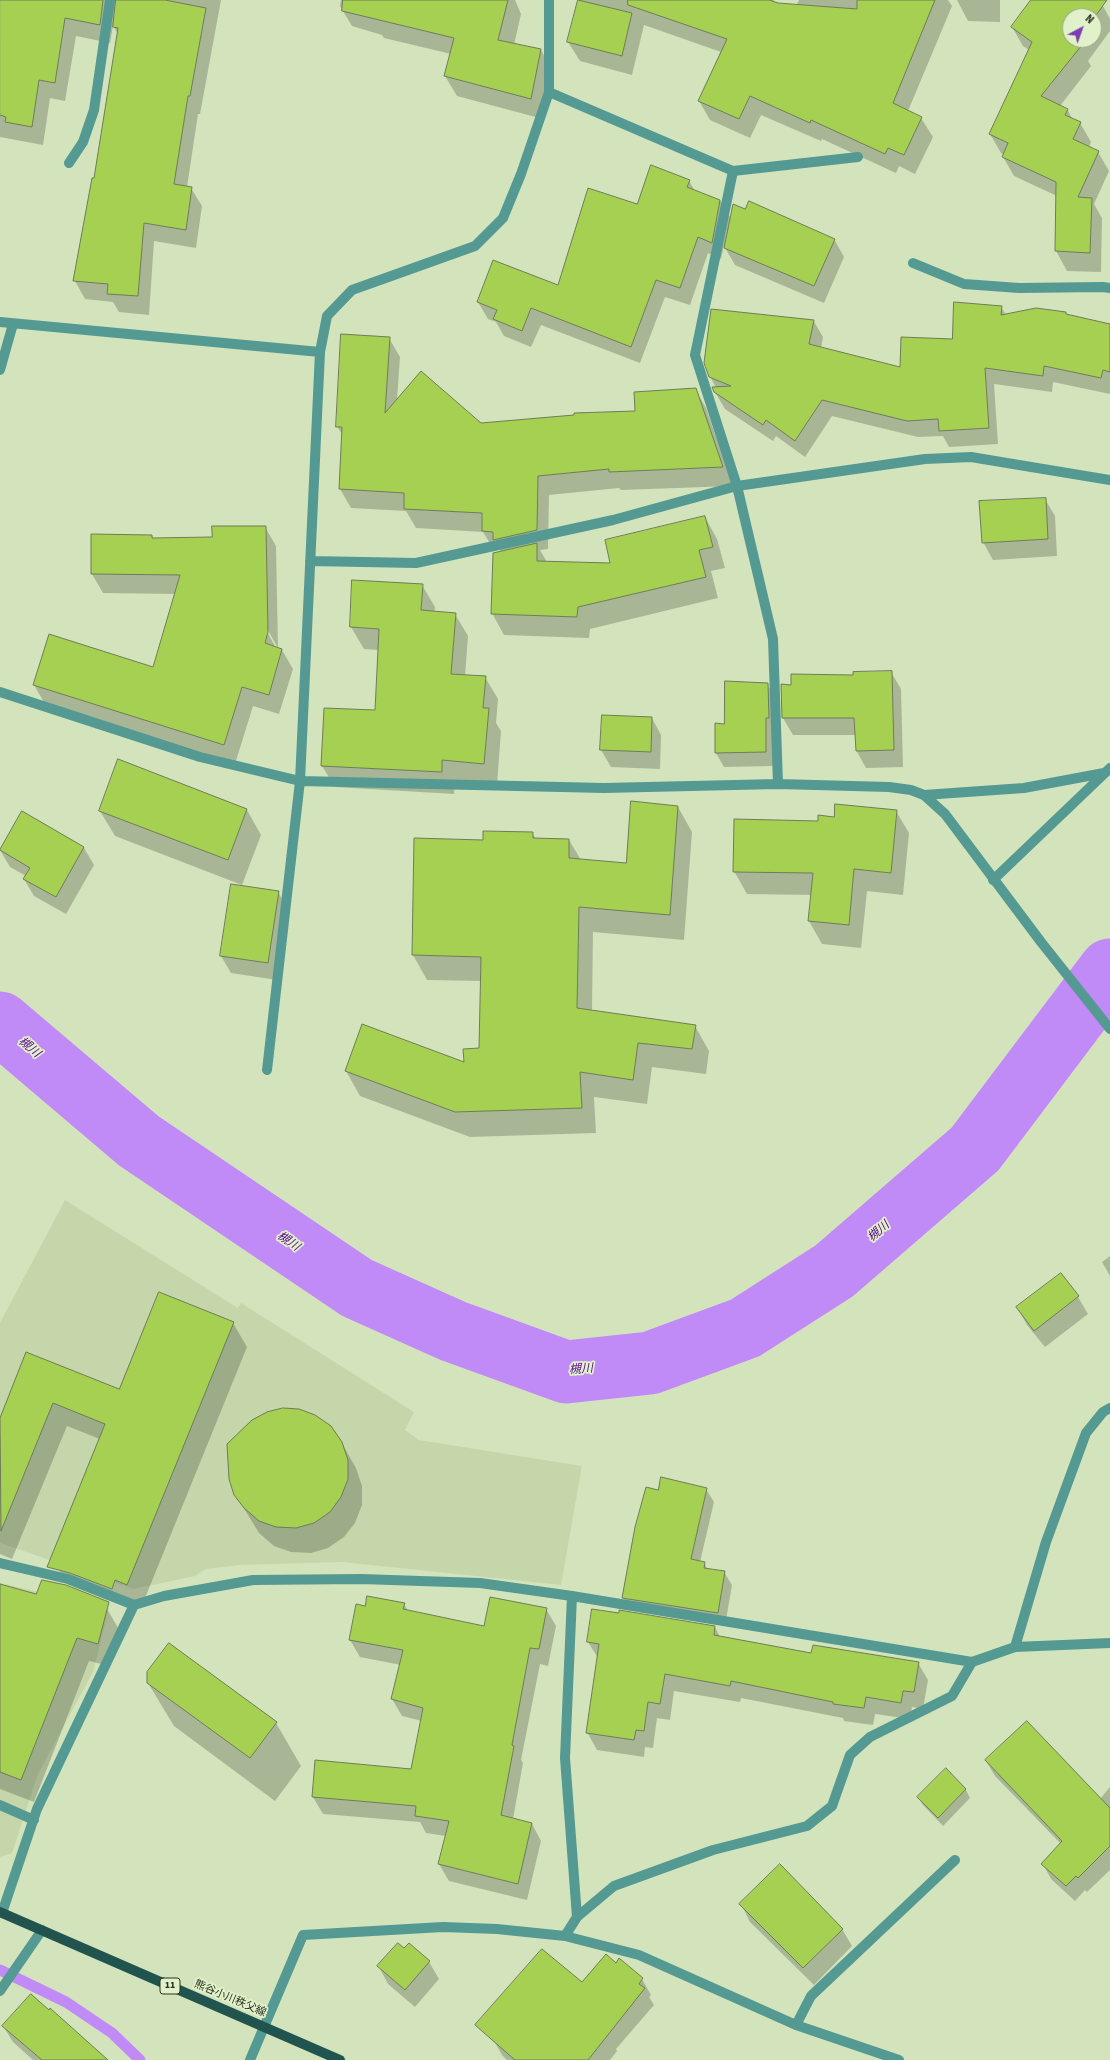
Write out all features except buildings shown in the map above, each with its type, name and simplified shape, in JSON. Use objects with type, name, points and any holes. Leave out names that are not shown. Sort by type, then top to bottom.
[{"type":"main road","name":"熊谷小川秩父線","points":[[1,1912],[340,2060]]},
{"type":"street","points":[[69,163],[83,142],[94,110],[110,0]]},
{"type":"street","points":[[267,1070],[300,781],[320,352],[327,316],[352,290],[475,246],[503,218],[521,174],[549,92],[549,0]]},
{"type":"street","points":[[549,92],[733,171],[858,157]]},
{"type":"street","points":[[733,171],[695,356],[737,486],[773,638],[778,784]]},
{"type":"street","points":[[913,263],[964,284],[1019,288],[1110,288]]},
{"type":"street","points":[[0,322],[320,352]]},
{"type":"street","points":[[0,370],[13,324]]},
{"type":"street","points":[[310,561],[416,563],[613,520],[737,486],[925,459],[971,457],[1110,480]]},
{"type":"street","points":[[0,692],[200,757],[300,781],[604,788],[778,784],[889,787],[911,790],[924,795],[944,814],[993,880],[1110,1029]]},
{"type":"street","points":[[924,795],[1024,788],[1107,771]]},
{"type":"street","points":[[993,880],[1107,771]]},
{"type":"street","points":[[1015,1647],[1046,1542],[1086,1434],[1103,1412],[1110,1408]]},
{"type":"street","points":[[0,1563],[68,1579],[134,1604],[164,1596],[253,1580],[361,1579],[480,1583],[572,1596],[972,1662],[1015,1647],[1110,1643]]},
{"type":"street","points":[[572,1596],[565,1758],[577,1917]]},
{"type":"street","points":[[1,1912],[34,1820],[134,1604]]},
{"type":"street","points":[[566,1936],[577,1917],[614,1886],[713,1850],[807,1826],[832,1806],[850,1755],[870,1737],[952,1696],[972,1662]]},
{"type":"street","points":[[0,1805],[34,1820]]},
{"type":"street","points":[[796,2025],[811,1996],[955,1860]]},
{"type":"street","points":[[250,2060],[303,1935],[443,1927],[497,1929],[566,1936],[639,1955],[796,2025],[899,2060]]},
{"type":"street","points":[[0,1991],[42,1930]]},
{"type":"shaded area","points":[[65,1200],[238,1308],[241,1303],[414,1412],[405,1430],[419,1440],[582,1466],[561,1585],[342,1562],[240,1565],[206,1569],[195,1576],[134,1589],[0,1543],[0,1323]]},
{"type":"shaded area","points":[[0,1583],[109,1608],[93,1672],[38,1774],[12,1853],[0,1857]]},
{"type":"waterway","name":"槻川","points":[[0,1023],[139,1141],[357,1288],[453,1331],[566,1372],[650,1363],[745,1328],[834,1271],[975,1149],[1110,970]]},
{"type":"waterway","points":[[0,1970],[66,2002],[112,2033],[140,2060]]}]
